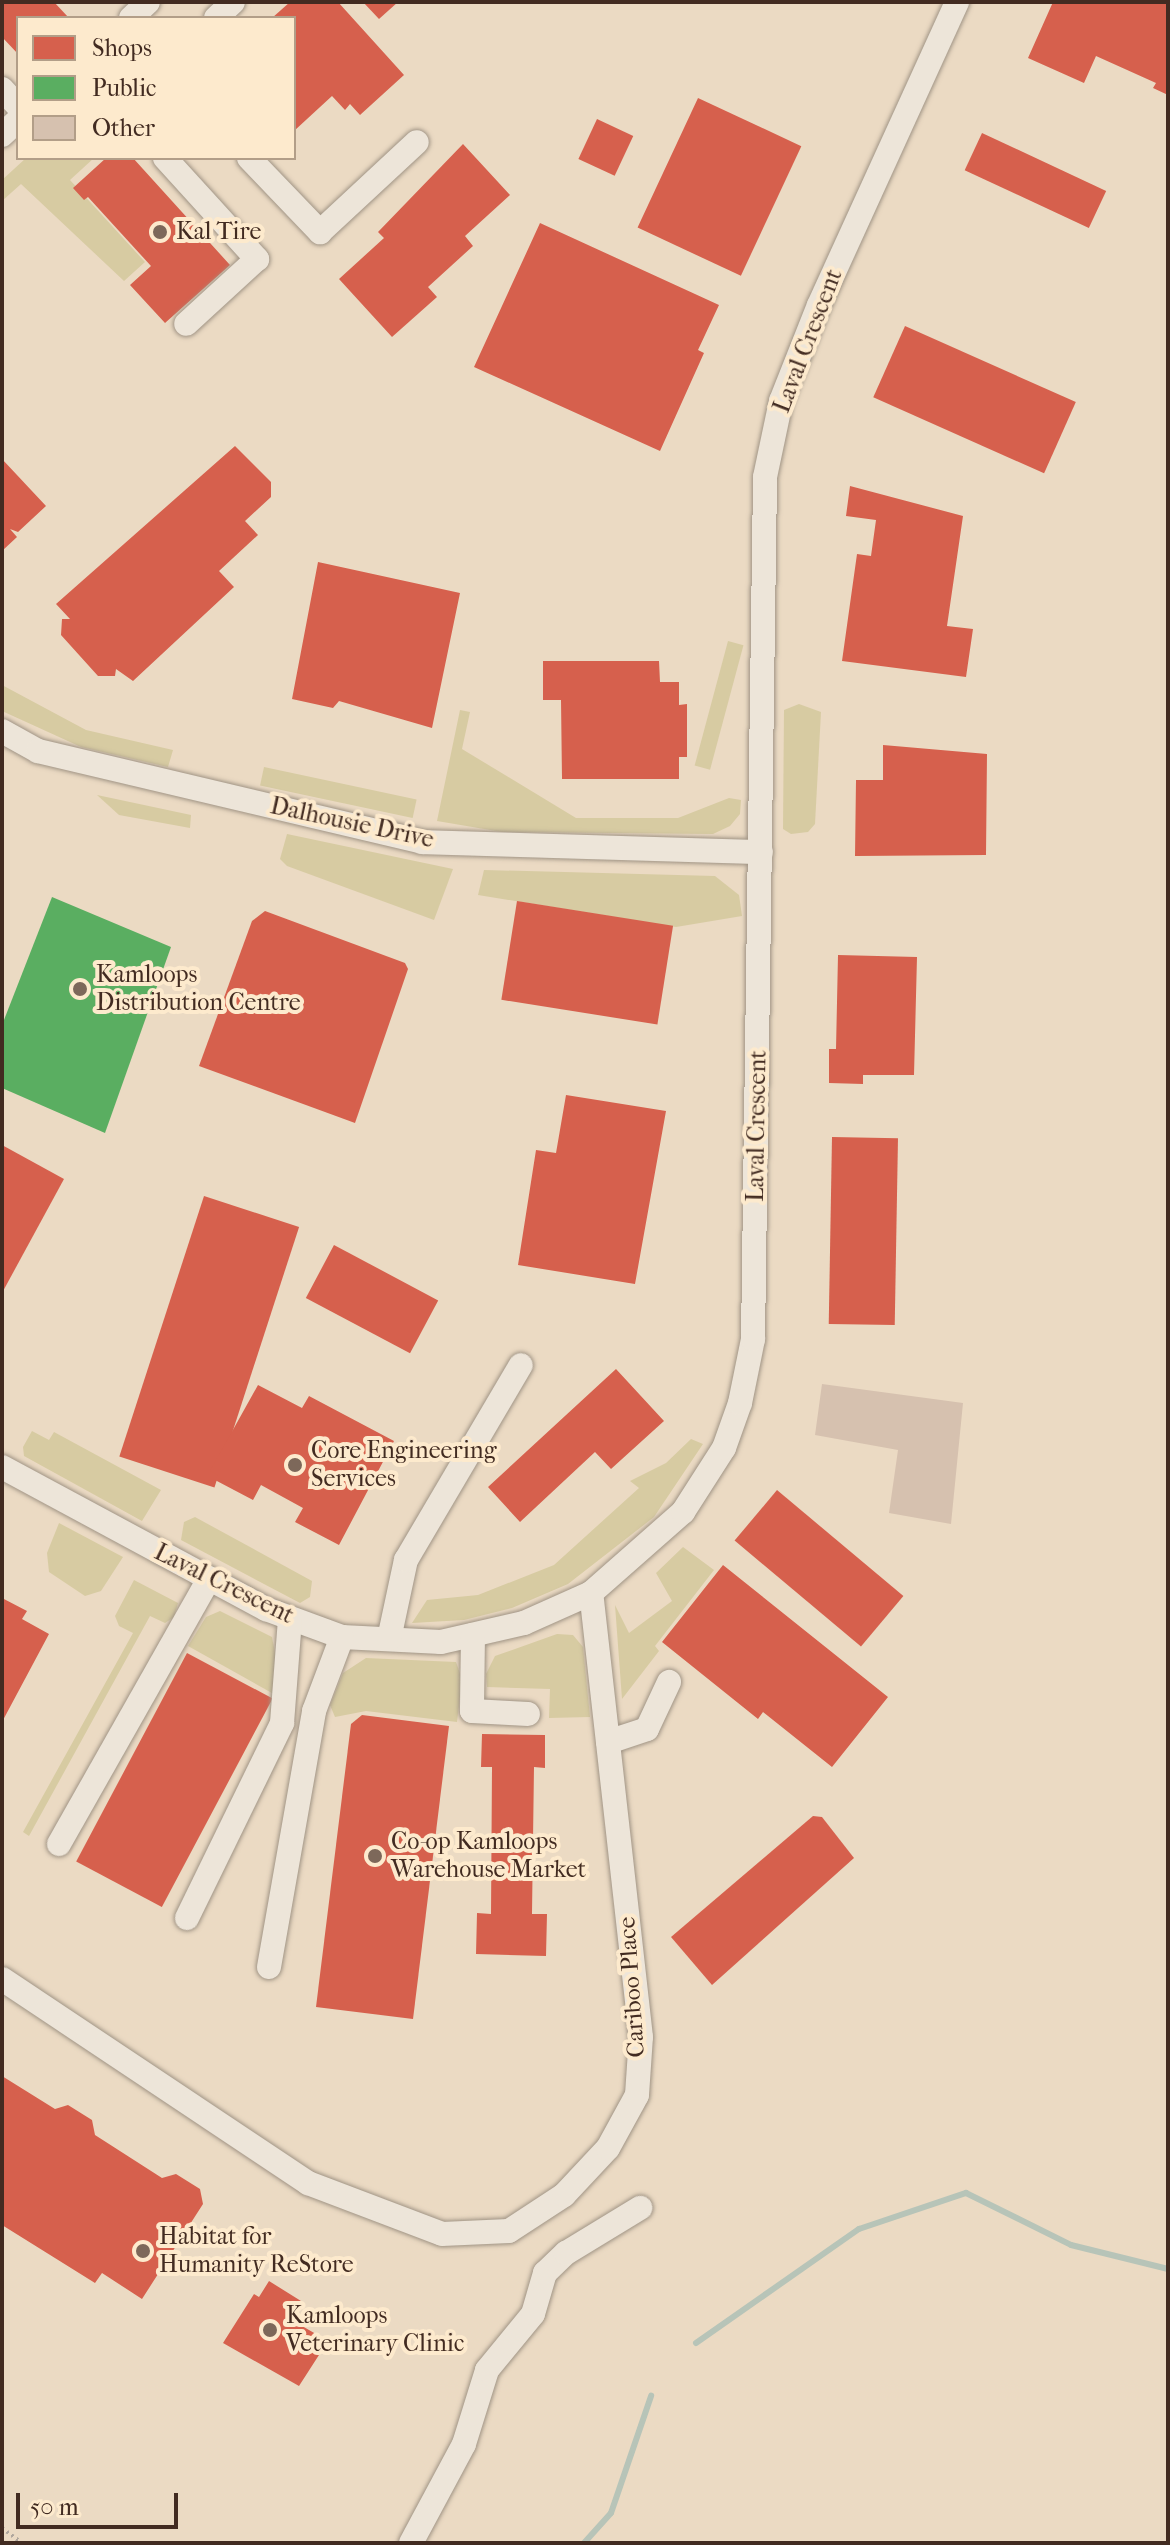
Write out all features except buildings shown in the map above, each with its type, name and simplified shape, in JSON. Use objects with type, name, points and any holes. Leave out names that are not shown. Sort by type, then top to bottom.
[{"type":"street","points":[[133,16],[148,2]]},
{"type":"street","points":[[218,16],[233,2]]},
{"type":"street","name":"Laval Crescent","points":[[2,1467],[209,1579],[290,1618],[342,1637],[441,1642],[524,1623],[591,1593],[683,1512],[724,1448],[740,1403],[753,1339],[765,477],[781,401],[819,305],[957,2]]},
{"type":"street","points":[[2,89],[16,104]]},
{"type":"street","points":[[251,160],[320,232],[417,142]]},
{"type":"street","points":[[167,160],[257,259],[186,324]]},
{"type":"street","name":"Dalhousie Drive","points":[[2,731],[38,751],[422,842],[761,852]]},
{"type":"street","points":[[389,1639],[406,1560],[521,1365]]},
{"type":"street","points":[[59,1844],[209,1579]]},
{"type":"street","name":"Cariboo Place","points":[[2,1979],[308,2183],[442,2234],[509,2231],[564,2195],[600,2158],[637,2095],[641,2037],[591,1593]]},
{"type":"street","points":[[187,1918],[282,1723],[290,1618]]},
{"type":"street","points":[[473,1635],[472,1711],[528,1714]]},
{"type":"street","points":[[269,1967],[314,1711],[342,1637]]},
{"type":"street","points":[[608,1742],[647,1729],[669,1682]]},
{"type":"street","points":[[411,2543],[464,2444],[487,2370],[533,2314],[545,2273],[566,2253],[640,2208]]},
{"type":"path","points":[[2,2528],[22,2543]]},
{"type":"shaded area","points":[[24,160],[92,160],[70,180],[145,262],[124,281],[21,184],[2,201],[2,180]]},
{"type":"shaded area","points":[[728,641],[743,645],[710,770],[695,766]]},
{"type":"shaded area","points":[[2,685],[86,730],[173,750],[168,767],[81,747],[2,711]]},
{"type":"shaded area","points":[[799,704],[821,712],[815,824],[808,832],[791,834],[783,829],[784,710]]},
{"type":"shaded area","points":[[460,710],[470,712],[462,749],[576,818],[678,818],[729,798],[741,800],[740,814],[730,826],[713,834],[502,832],[437,821]]},
{"type":"shaded area","points":[[264,767],[417,799],[413,818],[260,786]]},
{"type":"shaded area","points":[[97,795],[191,815],[190,828],[119,815]]},
{"type":"shaded area","points":[[287,834],[453,869],[434,920],[287,866],[280,859]]},
{"type":"shaded area","points":[[484,870],[715,876],[739,895],[742,916],[676,927],[478,895]]},
{"type":"shaded area","points":[[32,1431],[49,1440],[54,1432],[161,1490],[142,1521],[24,1456],[23,1447]]},
{"type":"shaded area","points":[[691,1439],[703,1444],[654,1517],[568,1584],[512,1608],[464,1620],[412,1623],[427,1600],[478,1595],[554,1565],[639,1488],[630,1481],[666,1463]]},
{"type":"shaded area","points":[[195,1517],[312,1581],[310,1597],[300,1603],[181,1540],[184,1522]]},
{"type":"shaded area","points":[[59,1523],[123,1557],[101,1591],[85,1596],[49,1572],[47,1553]]},
{"type":"shaded area","points":[[683,1547],[714,1570],[655,1646],[659,1651],[622,1699],[615,1605],[629,1633],[672,1601],[656,1573]]},
{"type":"shaded area","points":[[134,1580],[178,1603],[174,1617],[165,1623],[150,1616],[29,1836],[23,1832],[133,1633],[119,1626],[115,1616]]},
{"type":"shaded area","points":[[220,1611],[272,1637],[277,1663],[272,1693],[188,1646],[206,1617]]},
{"type":"shaded area","points":[[557,1634],[573,1635],[583,1647],[590,1717],[549,1718],[550,1689],[487,1687],[486,1674],[495,1656]]},
{"type":"shaded area","points":[[366,1658],[456,1662],[462,1679],[457,1722],[366,1711],[335,1717],[330,1705],[343,1673]]},
{"type":"waterway","points":[[696,2343],[859,2229],[966,2193],[1071,2245],[1168,2269]]},
{"type":"waterway","points":[[584,2543],[611,2513],[651,2396]]},
{"type":"place","name":"Kal Tire","points":[[160,232]]},
{"type":"place","name":"Kamloops Distribution Centre","points":[[80,989]]},
{"type":"place","name":"Core Engineering Services","points":[[295,1465]]},
{"type":"place","name":"Co-op Kamloops Warehouse Market","points":[[375,1856]]},
{"type":"place","name":"Habitat for Humanity ReStore","points":[[143,2251]]},
{"type":"place","name":"Kamloops Veterinary Clinic","points":[[270,2330]]}]
